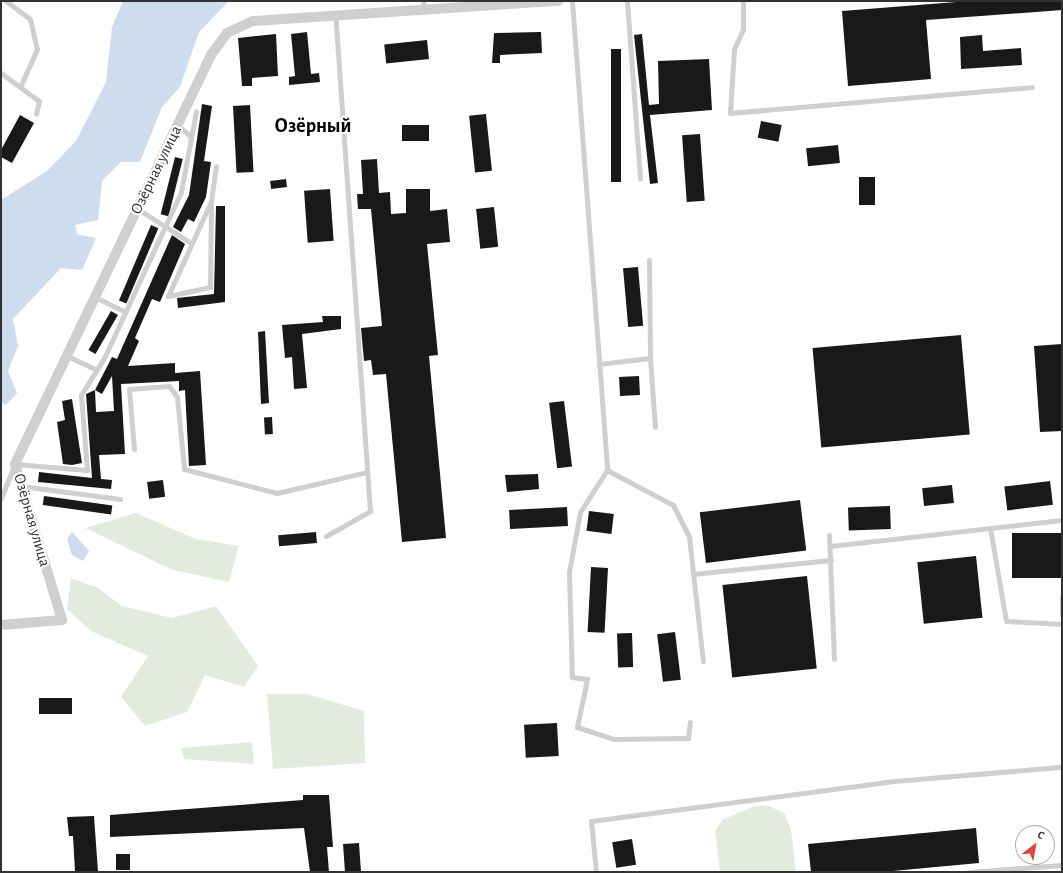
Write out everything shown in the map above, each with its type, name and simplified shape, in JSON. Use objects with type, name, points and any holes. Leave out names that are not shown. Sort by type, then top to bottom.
[{"type":"street","name":"Озёрная улица","points":[[1,625],[62,620],[20,486],[15,464],[212,55],[227,33],[253,21],[335,15],[423,5],[558,1]]},
{"type":"lane","points":[[6,1],[30,19],[37,49],[21,84]]},
{"type":"lane","points":[[572,1],[607,470],[580,512],[569,572],[572,677],[587,679],[577,727],[614,739],[688,738],[690,722]]},
{"type":"lane","points":[[627,1],[640,179]]},
{"type":"lane","points":[[743,1],[743,29],[734,49],[730,113],[1032,87]]},
{"type":"lane","points":[[326,536],[370,511],[335,15]]},
{"type":"lane","points":[[1,73],[21,84],[40,100],[36,114]]},
{"type":"lane","points":[[1,498],[15,464],[87,470],[80,396],[126,312],[166,229],[181,192],[190,136],[196,110]]},
{"type":"lane","points":[[178,125],[190,136]]},
{"type":"lane","points":[[211,201],[168,296],[210,287],[211,201],[216,166]]},
{"type":"lane","points":[[138,209],[166,229],[191,243]]},
{"type":"lane","points":[[649,260],[650,358],[656,427]]},
{"type":"lane","points":[[95,297],[126,312]]},
{"type":"lane","points":[[67,356],[95,369]]},
{"type":"lane","points":[[599,364],[650,358]]},
{"type":"lane","points":[[134,450],[129,388],[170,386],[177,397],[184,469],[277,493],[367,472]]},
{"type":"lane","points":[[607,470],[673,505],[689,537],[703,661]]},
{"type":"lane","points":[[20,486],[120,499]]},
{"type":"lane","points":[[830,546],[1062,520]]},
{"type":"lane","points":[[990,528],[1006,621],[1062,624]]},
{"type":"lane","points":[[829,534],[834,659]]},
{"type":"lane","points":[[693,574],[831,560]]},
{"type":"lane","points":[[1062,596],[1062,615]]},
{"type":"lane","points":[[596,872],[591,821],[894,781],[1062,767]]},
{"type":"lane","points":[[970,872],[1030,870],[1062,865]]},
{"type":"shaded area","points":[[136,513],[196,539],[239,546],[229,582],[173,570],[85,528]]},
{"type":"shaded area","points":[[71,578],[98,588],[122,606],[172,618],[216,606],[258,666],[244,687],[205,675],[187,712],[145,726],[121,697],[148,656],[91,631],[67,609]]},
{"type":"shaded area","points":[[267,694],[307,694],[364,711],[365,763],[273,769]]},
{"type":"shaded area","points":[[252,742],[254,764],[184,759],[181,748]]},
{"type":"shaded area","points":[[755,806],[769,806],[785,814],[791,830],[796,872],[720,872],[715,831],[722,820]]},
{"type":"water","points":[[123,1],[229,1],[199,32],[180,87],[162,107],[140,162],[121,162],[102,181],[98,220],[75,225],[77,234],[96,238],[82,270],[61,268],[13,319],[18,346],[8,371],[17,393],[6,405],[1,402],[1,200],[47,171],[76,141],[106,82],[112,27]]},
{"type":"water","points":[[72,532],[89,551],[83,561],[72,555],[67,539]]},
{"type":"building","points":[[969,1],[1062,1],[1062,10],[926,20],[931,79],[848,86],[842,11]]},
{"type":"building","points":[[307,32],[311,74],[319,73],[320,82],[289,85],[289,77],[295,76],[291,34]]},
{"type":"building","points":[[541,32],[542,53],[500,55],[500,63],[492,63],[494,33]]},
{"type":"building","points":[[276,34],[278,76],[252,78],[252,86],[242,86],[238,38]]},
{"type":"building","points":[[642,34],[649,105],[659,104],[658,61],[709,59],[712,110],[650,115],[658,183],[650,184],[634,35]]},
{"type":"building","points":[[982,35],[983,51],[1021,48],[1022,65],[961,69],[960,37]]},
{"type":"building","points":[[427,40],[429,59],[386,63],[384,44]]},
{"type":"building","points":[[611,49],[621,49],[621,182],[611,182]]},
{"type":"building","points":[[202,104],[212,106],[204,161],[211,162],[206,197],[194,222],[188,219],[181,232],[173,227],[189,195]]},
{"type":"building","points":[[250,105],[254,172],[237,173],[233,106]]},
{"type":"building","points":[[486,114],[492,171],[475,172],[469,116]]},
{"type":"building","points":[[20,115],[34,123],[12,163],[1,157],[1,150]]},
{"type":"building","points":[[761,121],[782,125],[778,142],[758,138]]},
{"type":"building","points":[[402,125],[429,125],[429,141],[402,141]]},
{"type":"building","points":[[700,134],[705,201],[687,202],[682,135]]},
{"type":"building","points":[[838,145],[840,163],[808,166],[806,148]]},
{"type":"building","points":[[175,157],[183,159],[168,216],[161,214]]},
{"type":"building","points":[[377,159],[379,193],[390,192],[391,214],[406,213],[406,189],[430,189],[430,211],[447,209],[450,242],[427,244],[438,355],[429,356],[446,538],[402,542],[386,374],[373,375],[371,360],[364,361],[361,328],[382,326],[371,209],[358,209],[357,194],[363,194],[361,160]]},
{"type":"building","points":[[859,177],[875,177],[875,205],[859,205]]},
{"type":"building","points":[[286,179],[287,187],[271,189],[270,181]]},
{"type":"building","points":[[330,189],[334,241],[308,243],[304,191]]},
{"type":"building","points":[[216,206],[225,206],[225,302],[178,308],[177,298],[214,294]]},
{"type":"building","points":[[494,207],[498,247],[480,249],[476,209]]},
{"type":"building","points":[[151,225],[158,228],[126,304],[119,300]]},
{"type":"building","points":[[172,235],[185,244],[160,302],[152,299],[135,338],[139,341],[128,366],[175,363],[175,373],[200,371],[206,465],[189,466],[185,390],[179,391],[179,381],[121,384],[125,454],[99,455],[101,479],[112,480],[111,489],[38,482],[39,472],[92,478],[86,394],[95,390],[112,357],[117,359]],"holes":[[[112,376],[114,411],[96,412],[95,390],[102,394]]]},
{"type":"building","points":[[638,267],[643,326],[628,327],[623,268]]},
{"type":"building","points":[[111,311],[118,315],[95,354],[88,350]]},
{"type":"building","points":[[322,316],[341,316],[341,329],[302,334],[307,388],[294,389],[292,357],[285,358],[282,325],[323,322]]},
{"type":"building","points":[[265,331],[269,403],[261,404],[258,332]]},
{"type":"building","points":[[961,335],[970,435],[821,448],[813,348]]},
{"type":"building","points":[[1062,344],[1062,431],[1040,432],[1034,346]]},
{"type":"building","points":[[639,376],[640,395],[620,396],[619,377]]},
{"type":"building","points":[[72,399],[82,463],[72,465],[63,464],[57,422],[65,420],[62,401]]},
{"type":"building","points":[[564,401],[572,467],[557,468],[549,403]]},
{"type":"building","points":[[264,417],[272,417],[273,434],[265,434]]},
{"type":"building","points":[[538,474],[539,489],[507,492],[505,475]]},
{"type":"building","points":[[163,480],[165,497],[149,499],[147,482]]},
{"type":"building","points":[[1050,481],[1053,505],[1007,510],[1004,487]]},
{"type":"building","points":[[952,485],[954,503],[924,506],[922,488]]},
{"type":"building","points":[[44,496],[112,506],[111,515],[43,505]]},
{"type":"building","points":[[800,500],[806,551],[706,563],[700,512]]},
{"type":"building","points":[[890,506],[891,529],[849,530],[848,507]]},
{"type":"building","points":[[567,507],[568,526],[510,529],[509,510]]},
{"type":"building","points":[[589,511],[614,514],[611,534],[587,531]]},
{"type":"building","points":[[316,532],[317,543],[279,546],[278,535]]},
{"type":"building","points":[[1012,533],[1062,533],[1062,578],[1012,578]]},
{"type":"building","points":[[976,556],[982,618],[924,624],[917,562]]},
{"type":"building","points":[[591,567],[608,568],[605,633],[588,632]]},
{"type":"building","points":[[807,576],[817,668],[732,677],[722,585]]},
{"type":"building","points":[[675,632],[681,680],[663,682],[657,634]]},
{"type":"building","points":[[632,633],[633,667],[618,668],[617,634]]},
{"type":"building","points":[[39,698],[72,698],[72,714],[39,714]]},
{"type":"building","points":[[557,723],[559,756],[526,758],[524,725]]},
{"type":"building","points":[[303,795],[329,795],[333,847],[327,847],[329,872],[310,872],[304,828],[110,837],[110,815],[303,800]]},
{"type":"building","points":[[94,816],[98,872],[75,872],[73,836],[69,836],[67,817]]},
{"type":"building","points":[[976,828],[979,863],[882,872],[811,872],[808,844]]},
{"type":"building","points":[[632,839],[636,865],[616,868],[612,842]]},
{"type":"building","points":[[359,843],[361,872],[345,872],[343,844]]},
{"type":"building","points":[[116,854],[130,854],[130,870],[116,870]]},
{"type":"district","name":"Озёрный","points":[[313,126]]}]
